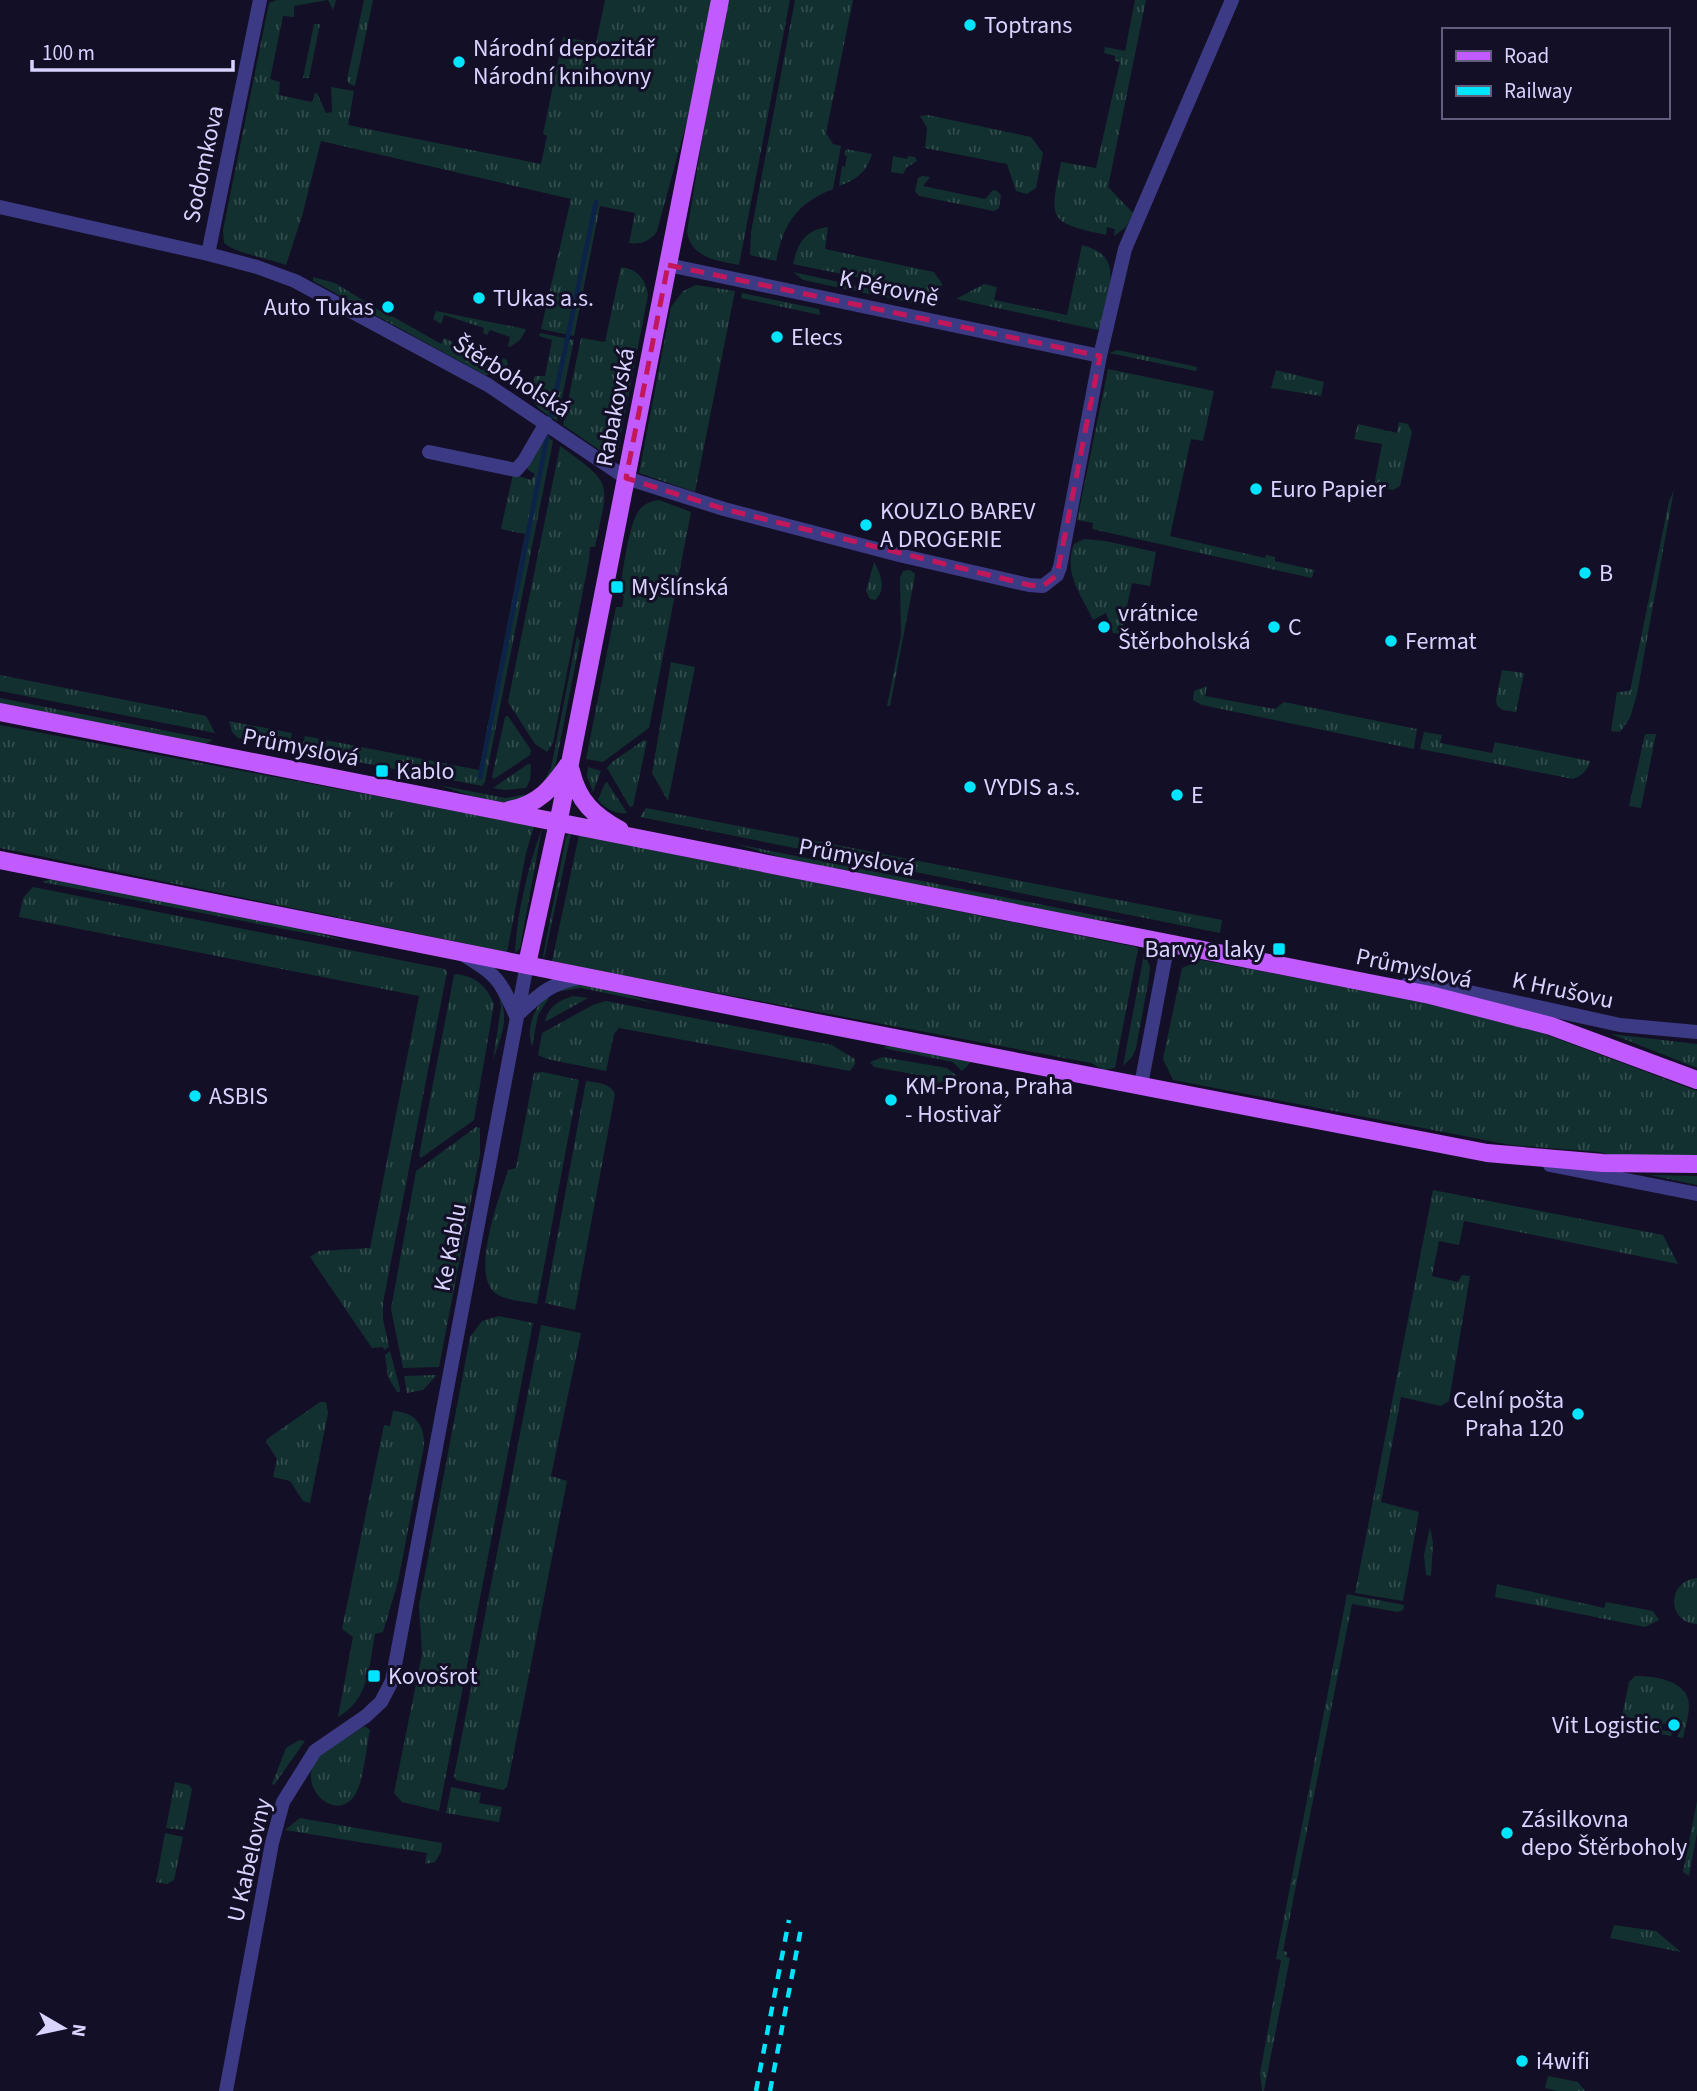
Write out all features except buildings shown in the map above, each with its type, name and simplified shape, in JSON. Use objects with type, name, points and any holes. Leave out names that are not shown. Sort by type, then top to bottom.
[{"type":"main road","name":"Rabakovská","points":[[558,822],[720,0]]},
{"type":"main road","name":"Průmyslová","points":[[0,712],[1499,1011],[1551,1026],[1697,1080]]},
{"type":"main road","points":[[502,811],[518,809],[539,799],[571,760]]},
{"type":"main road","points":[[571,760],[577,790],[586,806],[597,817],[633,837]]},
{"type":"main road","name":"Ke Kablu","points":[[527,964],[558,822]]},
{"type":"main road","points":[[0,860],[1487,1153],[1603,1163],[1697,1164]]},
{"type":"street","name":"Sodomkova","points":[[208,254],[260,0]]},
{"type":"street","points":[[1100,356],[1125,249],[1232,0]]},
{"type":"street","name":"Štěrboholská","points":[[0,208],[208,254],[271,272],[307,287],[467,372],[626,478],[724,509],[863,546],[1029,585],[1043,586],[1057,575],[1060,568],[1100,356]]},
{"type":"street","name":"K Pérovně","points":[[668,265],[1100,356]]},
{"type":"street","points":[[429,452],[516,470],[546,423]]},
{"type":"street","points":[[1141,1085],[1168,943]]},
{"type":"street","points":[[455,950],[486,968],[501,982],[516,1016],[547,988],[560,981],[587,976]]},
{"type":"street","name":"Ke Kablu","points":[[392,1681],[527,964]]},
{"type":"street","name":"K Hrušovu","points":[[1379,985],[1437,985],[1620,1026],[1697,1032]]},
{"type":"street","points":[[1487,1153],[1697,1194]]},
{"type":"street","name":"U Kabelovny","points":[[226,2091],[272,1843],[283,1802],[315,1751],[366,1716],[381,1702],[392,1681]]},
{"type":"highlighted area","points":[[668,265],[1100,356],[1057,575],[1043,586],[1029,585],[724,509],[626,478]]},
{"type":"green space","points":[[277,0],[328,0],[294,6],[294,17],[283,16],[270,79],[280,82],[279,95],[312,102],[317,93],[326,113],[332,112],[331,87],[354,91],[348,125],[541,164],[547,136],[543,134],[563,37],[596,43],[605,0],[712,0],[688,117],[657,231],[645,242],[629,243],[635,213],[600,206],[574,336],[541,329],[571,199],[321,141],[286,265],[244,253],[224,243],[223,230],[269,3]]},
{"type":"green space","points":[[328,0],[336,0],[333,10]]},
{"type":"green space","points":[[364,0],[373,0],[355,86],[349,84],[347,79]]},
{"type":"green space","points":[[729,0],[790,0],[739,265],[714,260],[700,253],[694,248],[687,232]]},
{"type":"green space","points":[[795,0],[853,0],[826,133],[833,144],[841,146],[833,189],[810,201],[794,216],[783,236],[776,261],[750,255],[751,232]]},
{"type":"green space","points":[[1135,0],[1146,0],[1108,187],[1133,213],[1126,227],[1114,236],[1115,229],[1107,227],[1106,235],[1086,231],[1062,221],[1057,215],[1055,196],[1061,162],[1096,168],[1120,62],[1115,61],[1115,56],[1104,53],[1105,47],[1125,51]]},
{"type":"green space","points":[[314,24],[320,24],[309,78],[303,78]]},
{"type":"green space","points":[[928,115],[1031,137],[1043,153],[1036,188],[1027,194],[1016,191],[1007,164],[925,148],[927,128],[920,116]]},
{"type":"green space","points":[[846,149],[872,154],[860,174],[839,186],[842,166],[845,167]]},
{"type":"green space","points":[[893,156],[907,159],[908,156],[915,157],[917,161],[907,167],[903,174],[891,172]]},
{"type":"green space","points":[[930,177],[923,186],[985,199],[993,190],[997,191],[1001,195],[999,208],[994,211],[919,196],[915,191],[918,178]]},
{"type":"green space","points":[[828,227],[825,249],[934,272],[942,284],[939,294],[793,264],[797,250],[808,234]]},
{"type":"green space","points":[[1082,245],[1101,254],[1109,266],[1108,292],[1098,330],[956,299],[984,284],[997,287],[994,300],[1067,315]]},
{"type":"green space","points":[[621,267],[640,276],[648,295],[618,450],[605,454],[563,425],[581,338],[605,342]]},
{"type":"green space","points":[[793,272],[935,303],[926,306],[803,280]]},
{"type":"green space","points":[[313,277],[335,283],[441,344],[444,338],[453,342],[450,347],[456,350],[459,345],[463,355],[500,368],[503,358],[508,365],[497,374],[485,375],[313,281]]},
{"type":"green space","points":[[696,285],[735,291],[695,492],[639,473],[671,307],[683,291]]},
{"type":"green space","points":[[742,293],[819,309],[820,315],[741,298]]},
{"type":"green space","points":[[436,311],[526,330],[520,340],[510,347],[510,337],[490,330],[487,335],[483,333],[484,328],[444,315],[441,324],[433,319]]},
{"type":"green space","points":[[540,333],[574,340],[557,421],[538,408],[532,398],[535,376],[545,376],[552,340],[539,336]]},
{"type":"green space","points":[[1118,350],[1197,367],[1196,371],[1109,353]]},
{"type":"green space","points":[[1108,369],[1214,391],[1203,441],[1191,439],[1170,536],[1265,558],[1266,555],[1275,557],[1275,561],[1314,570],[1312,578],[1092,529],[1093,523],[1077,520]]},
{"type":"green space","points":[[1276,370],[1324,382],[1321,396],[1271,388]]},
{"type":"green space","points":[[1399,422],[1408,424],[1412,432],[1400,486],[1393,490],[1374,486],[1382,444],[1354,439],[1358,424],[1397,433]]},
{"type":"green space","points":[[546,436],[553,441],[485,782],[482,786],[301,751],[305,736],[479,770],[525,534],[501,529],[513,474],[531,480],[535,474],[527,467]]},
{"type":"green space","points":[[560,446],[599,478],[604,497],[595,547],[590,547],[553,743],[547,752],[535,744],[508,702]]},
{"type":"green space","points":[[1674,490],[1637,694],[1630,718],[1620,732],[1611,731],[1617,692],[1630,691],[1669,501]]},
{"type":"green space","points":[[659,500],[691,512],[649,728],[603,762],[586,759],[616,607],[622,607],[624,596],[619,594],[632,525],[642,507]]},
{"type":"green space","points":[[1084,539],[1156,552],[1150,586],[1132,583],[1121,634],[1113,633],[1106,613],[1093,620],[1075,583],[1071,555],[1074,544]]},
{"type":"green space","points":[[874,562],[882,587],[875,600],[870,599],[866,591]]},
{"type":"green space","points":[[910,570],[915,574],[914,581],[890,706],[887,706],[901,636],[900,578],[903,571]]},
{"type":"green space","points":[[577,636],[580,641],[556,763],[554,770],[543,783],[551,768]]},
{"type":"green space","points":[[671,662],[695,667],[668,801],[652,773]]},
{"type":"green space","points":[[1502,670],[1524,673],[1516,712],[1497,706]]},
{"type":"green space","points":[[0,675],[206,716],[215,733],[0,691]]},
{"type":"green space","points":[[1207,686],[1205,696],[1275,709],[1284,702],[1417,729],[1414,749],[1202,705],[1193,700],[1194,691]]},
{"type":"green space","points":[[0,698],[213,740],[205,744],[0,704]]},
{"type":"green space","points":[[508,716],[531,750],[530,755],[494,779],[492,777],[505,717]]},
{"type":"green space","points":[[229,721],[292,733],[289,748],[238,738],[232,732]]},
{"type":"green space","points":[[0,725],[534,826],[526,853],[507,952],[0,848]]},
{"type":"green space","points":[[1424,732],[1442,735],[1440,743],[1492,753],[1495,742],[1590,761],[1584,772],[1573,779],[1420,749]]},
{"type":"green space","points":[[1645,734],[1656,734],[1641,808],[1629,806]]},
{"type":"green space","points":[[644,740],[647,741],[633,806],[630,807],[607,768]]},
{"type":"green space","points":[[528,764],[531,765],[530,780],[526,788],[493,788]]},
{"type":"green space","points":[[588,767],[601,771],[593,792],[587,776]]},
{"type":"green space","points":[[607,782],[627,813],[611,810],[598,800]]},
{"type":"green space","points":[[439,785],[505,798],[530,794],[532,796],[504,803],[477,798]]},
{"type":"green space","points":[[646,808],[1222,920],[1220,933],[640,817]]},
{"type":"green space","points":[[542,828],[520,948],[515,953],[524,890]]},
{"type":"green space","points":[[571,834],[544,959],[566,837]]},
{"type":"green space","points":[[579,835],[1136,947],[1138,949],[1115,1068],[1104,1070],[1091,1063],[552,961]]},
{"type":"green space","points":[[736,844],[1129,922],[1085,919],[786,859]]},
{"type":"green space","points":[[51,879],[294,926],[346,941],[42,882]]},
{"type":"green space","points":[[33,887],[445,969],[447,972],[383,1303],[383,1319],[389,1347],[384,1350],[383,1347],[372,1348],[310,1257],[319,1251],[370,1248],[419,996],[19,917],[23,898]]},
{"type":"green space","points":[[1144,954],[1150,966],[1149,978],[1136,1048],[1123,1066]]},
{"type":"green space","points":[[1201,960],[1415,1000],[1542,1033],[1697,1091],[1697,1157],[1612,1156],[1599,1152],[1511,1145],[1173,1080],[1163,1059],[1182,968]]},
{"type":"green space","points":[[454,975],[480,983],[494,1004],[474,1120],[421,1158],[419,1156]]},
{"type":"green space","points":[[571,984],[607,988],[654,1003],[581,988],[556,992]]},
{"type":"green space","points":[[499,995],[504,1020],[493,1060],[501,1007]]},
{"type":"green space","points":[[548,995],[549,998],[538,1015],[532,1047],[532,1019],[538,1006]]},
{"type":"green space","points":[[573,996],[588,998],[545,1022],[548,1012],[555,1005]]},
{"type":"green space","points":[[606,1001],[832,1045],[855,1059],[855,1064],[850,1071],[619,1028],[614,1034],[606,1071],[538,1055],[542,1033],[593,1005]]},
{"type":"green space","points":[[1611,1034],[1697,1044],[1697,1068]]},
{"type":"green space","points":[[889,1046],[973,1060],[962,1071],[953,1062],[883,1048]]},
{"type":"green space","points":[[883,1057],[947,1068],[957,1076],[936,1084],[924,1085],[929,1077],[874,1067],[870,1062]]},
{"type":"green space","points":[[543,1072],[579,1080],[537,1304],[498,1295],[488,1282],[485,1268],[489,1233],[499,1197],[508,1170],[516,1168],[534,1073]]},
{"type":"green space","points":[[586,1081],[607,1086],[615,1094],[575,1310],[545,1303]]},
{"type":"green space","points":[[476,1127],[480,1128],[480,1154],[439,1367],[403,1368],[391,1309],[416,1171]]},
{"type":"green space","points":[[1650,1175],[1697,1176],[1697,1185]]},
{"type":"green space","points":[[1433,1190],[1663,1235],[1678,1264],[1464,1221],[1459,1245],[1439,1241],[1432,1276],[1458,1282],[1462,1275],[1470,1276],[1449,1401],[1441,1406],[1401,1397],[1381,1502],[1419,1512],[1403,1601],[1355,1593]]},
{"type":"green space","points":[[499,1316],[533,1323],[439,1811],[402,1802],[394,1793],[422,1654],[419,1605],[470,1337],[482,1321]]},
{"type":"green space","points":[[541,1325],[581,1333],[551,1476],[567,1481],[507,1787],[503,1790],[456,1780],[454,1776]]},
{"type":"green space","points":[[390,1351],[400,1392],[397,1392],[388,1377],[385,1355]]},
{"type":"green space","points":[[437,1375],[423,1390],[407,1393],[404,1376]]},
{"type":"green space","points":[[320,1402],[326,1402],[328,1413],[310,1503],[303,1501],[290,1481],[273,1477],[277,1459],[266,1442]]},
{"type":"green space","points":[[393,1411],[407,1414],[417,1421],[423,1432],[424,1446],[398,1582],[383,1632],[375,1634],[362,1692],[348,1710],[338,1717],[353,1637],[342,1629],[384,1425],[390,1426]]},
{"type":"green space","points":[[1430,1527],[1433,1543],[1431,1576],[1426,1575],[1424,1555]]},
{"type":"green space","points":[[1697,1578],[1697,1624],[1687,1622],[1680,1616],[1674,1601],[1680,1586]]},
{"type":"green space","points":[[1497,1584],[1604,1608],[1606,1602],[1653,1611],[1659,1620],[1645,1627],[1495,1597]]},
{"type":"green space","points":[[1347,1594],[1404,1605],[1403,1610],[1398,1612],[1352,1604],[1283,1951],[1287,1952],[1286,1957],[1290,1958],[1262,2091],[1260,2073],[1281,1960],[1276,1959]]},
{"type":"green space","points":[[1635,1676],[1669,1681],[1683,1690],[1689,1705],[1683,1738],[1677,1737],[1681,1729],[1674,1725],[1661,1725],[1662,1730],[1672,1732],[1671,1736],[1646,1731],[1647,1721],[1622,1716],[1629,1682]]},
{"type":"green space","points":[[365,1726],[370,1730],[358,1789],[347,1803],[338,1806],[329,1804],[315,1791],[311,1771],[320,1756]]},
{"type":"green space","points":[[299,1740],[305,1741],[274,1785],[272,1784],[286,1748]]},
{"type":"green space","points":[[175,1782],[189,1785],[192,1789],[184,1830],[166,1828]]},
{"type":"green space","points":[[451,1787],[481,1793],[479,1803],[502,1807],[499,1822],[446,1813]]},
{"type":"green space","points":[[1697,1801],[1697,1833],[1689,1876],[1683,1872]]},
{"type":"green space","points":[[300,1818],[442,1843],[441,1852],[435,1862],[425,1864],[427,1853],[285,1830]]},
{"type":"green space","points":[[165,1833],[183,1837],[174,1880],[167,1884],[156,1882]]},
{"type":"green space","points":[[1614,1925],[1656,1931],[1681,1952],[1610,1938]]},
{"type":"green space","points":[[1548,2076],[1578,2082],[1585,2091],[1545,2088]]},
{"type":"waterway","points":[[551,416],[596,202]]},
{"type":"waterway","points":[[480,777],[547,437]]},
{"type":"railway","points":[[756,2091],[789,1920]]},
{"type":"railway","points":[[770,2091],[802,1923]]},
{"type":"place","name":"Toptrans","points":[[970,25]]},
{"type":"place","name":"Národní depozitář Národní knihovny","points":[[459,62]]},
{"type":"place","name":"TUkas a.s.","points":[[479,298]]},
{"type":"place","name":"Auto Tukas","points":[[388,307]]},
{"type":"place","name":"Elecs","points":[[777,337]]},
{"type":"place","name":"Euro Papier","points":[[1256,489]]},
{"type":"place","name":"KOUZLO BAREV A DROGERIE","points":[[866,525]]},
{"type":"place","name":"B","points":[[1585,573]]},
{"type":"place","name":"Myšlínská","points":[[617,587]]},
{"type":"place","name":"vrátnice Štěrboholská","points":[[1104,627]]},
{"type":"place","name":"C","points":[[1274,627]]},
{"type":"place","name":"Fermat","points":[[1391,641]]},
{"type":"place","name":"Kablo","points":[[382,771]]},
{"type":"place","name":"VYDIS a.s.","points":[[970,787]]},
{"type":"place","name":"E","points":[[1177,795]]},
{"type":"place","name":"Barvy a laky","points":[[1279,949]]},
{"type":"place","name":"ASBIS","points":[[195,1096]]},
{"type":"place","name":"KM-Prona, Praha - Hostivař","points":[[891,1100]]},
{"type":"place","name":"Celní pošta Praha 120","points":[[1578,1414]]},
{"type":"place","name":"Kovošrot","points":[[374,1676]]},
{"type":"place","name":"Vit Logistic","points":[[1674,1725]]},
{"type":"place","name":"Zásilkovna depo Štěrboholy","points":[[1507,1833]]},
{"type":"place","name":"i4wifi","points":[[1522,2061]]}]
